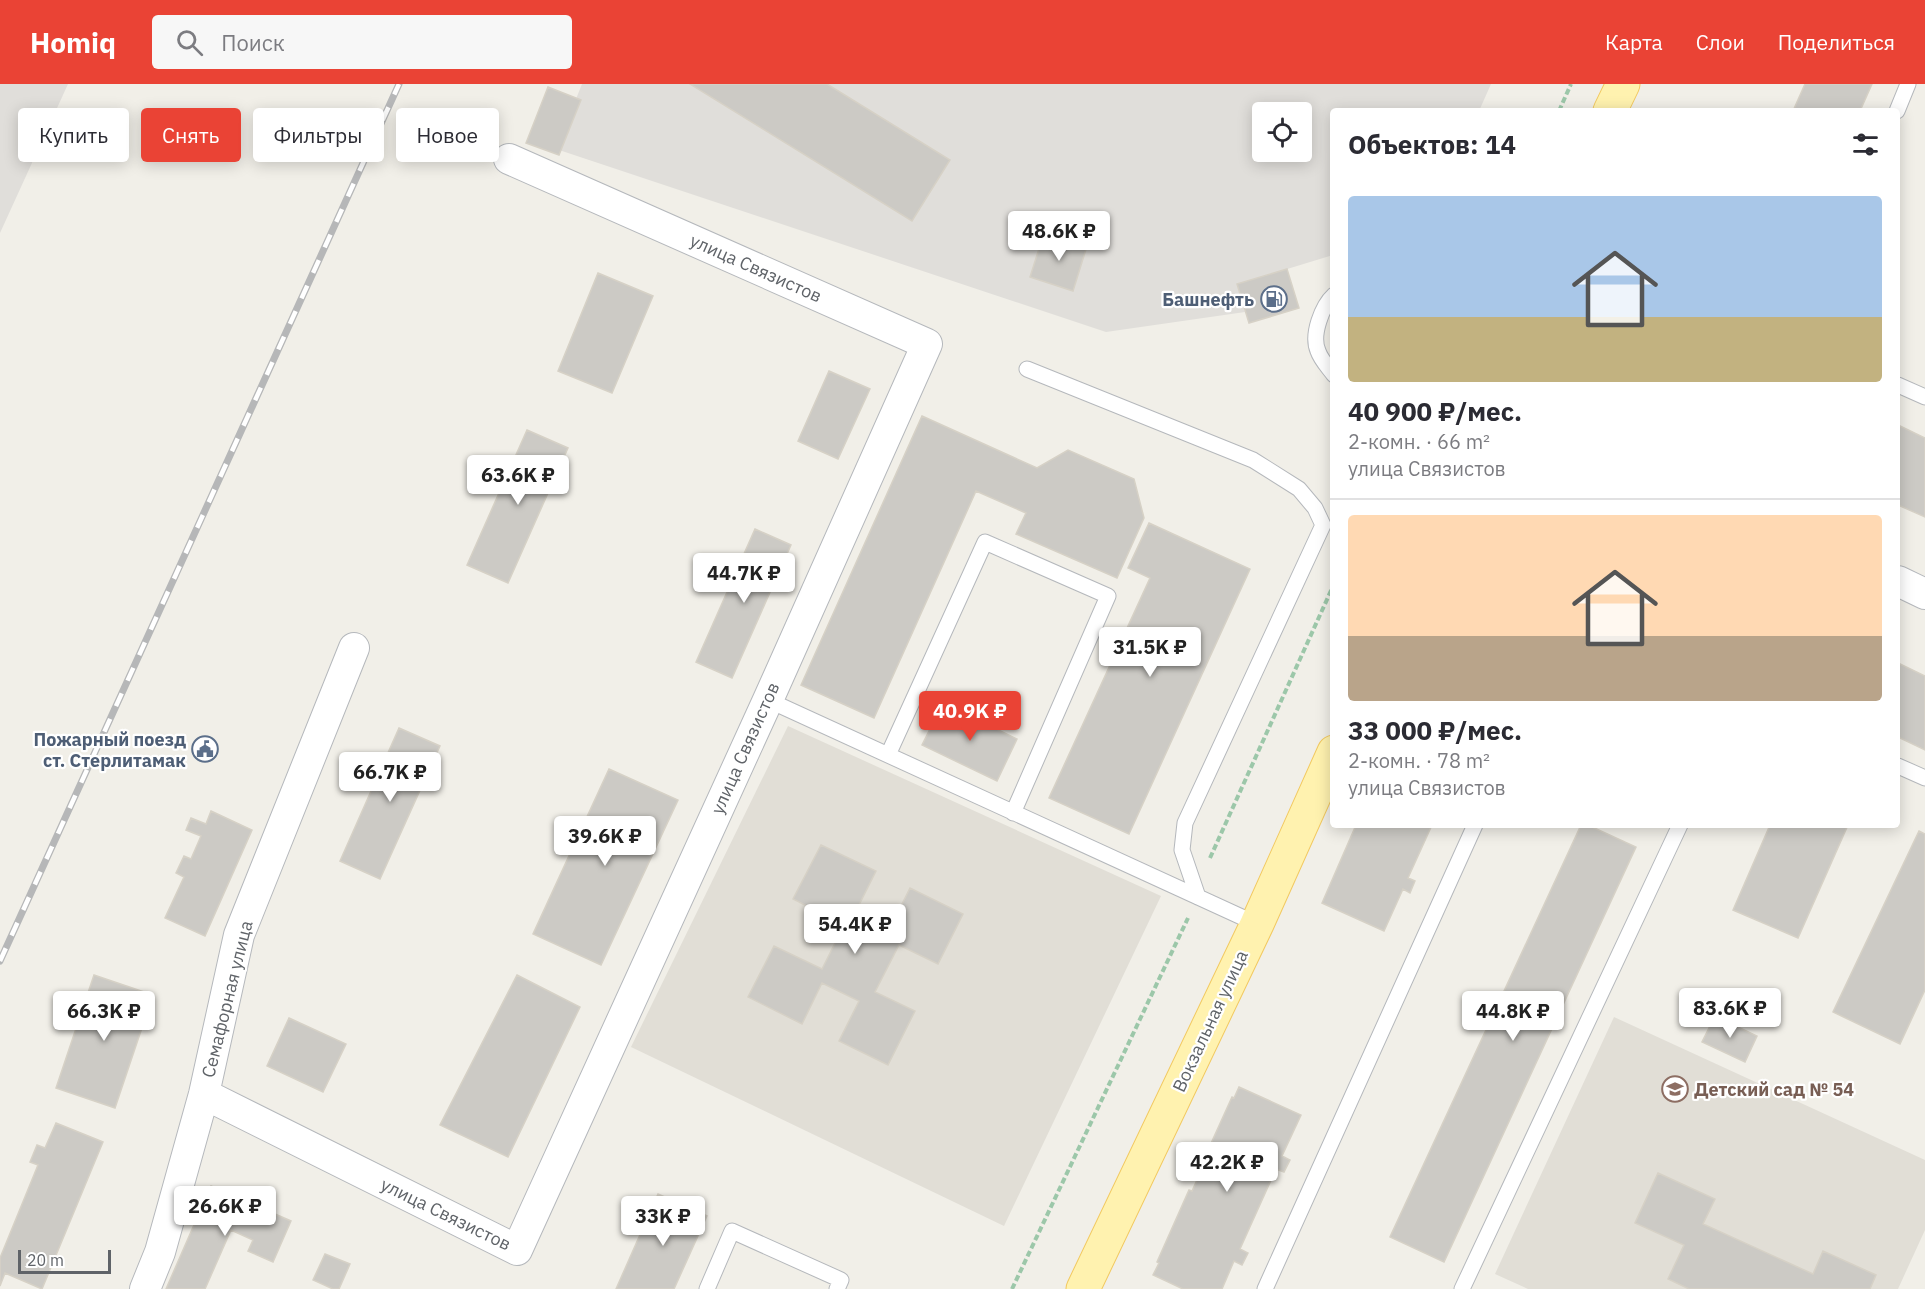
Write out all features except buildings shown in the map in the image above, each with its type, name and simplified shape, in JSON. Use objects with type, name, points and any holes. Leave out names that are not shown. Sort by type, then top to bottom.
[{"type":"main road","points":[[1611,108],[1623,84]]},
{"type":"main road","name":"Вокзальная улица","points":[[1083,1289],[1257,924],[1330,761]]},
{"type":"street","name":"улица Связистов","points":[[204,1094],[517,1250],[768,700],[927,344],[509,159]]},
{"type":"street","points":[[1900,582],[1925,594]]},
{"type":"street","name":"Семафорная улица","points":[[145,1289],[160,1252],[204,1094],[239,935],[354,648]]},
{"type":"lane","points":[[1898,108],[1908,84]]},
{"type":"lane","points":[[1330,298],[1326,302],[1317,326],[1317,350],[1330,369]]},
{"type":"lane","points":[[1028,369],[1253,460],[1299,489],[1328,527],[1185,824],[1182,850],[1198,897]]},
{"type":"lane","points":[[1900,385],[1925,397]]},
{"type":"lane","points":[[888,755],[985,542],[1108,597],[1013,813]]},
{"type":"lane","points":[[768,700],[1257,924]]},
{"type":"lane","points":[[1900,767],[1925,778]]},
{"type":"lane","points":[[1264,1289],[1473,828]]},
{"type":"lane","points":[[1462,1289],[1679,828]]},
{"type":"lane","points":[[707,1289],[732,1232],[841,1281],[837,1289]]},
{"type":"path","points":[[1560,108],[1571,84]]},
{"type":"path","points":[[1012,1289],[1198,897],[1208,862],[1330,593]]},
{"type":"shaded area","points":[[0,84],[68,84],[57,108],[18,108],[18,162],[32,162],[0,233]]},
{"type":"shaded area","points":[[582,84],[1491,84],[1480,108],[1330,108],[1330,256],[1238,284],[1245,312],[1106,332],[556,149]]},
{"type":"shaded area","points":[[788,726],[1161,896],[1004,1226],[631,1047]]},
{"type":"shaded area","name":"Детский сад № 54","points":[[1614,1017],[1925,1160],[1925,1230],[1898,1289],[1528,1289],[1495,1274]]},
{"type":"railway","points":[[0,961],[399,84]]},
{"type":"place","name":"Башнефть","points":[[1274,299]]},
{"type":"place","name":"Пожарный поезд ст. Стерлитамак","points":[[205,749]]},
{"type":"place","name":"Детский сад № 54","points":[[1675,1089]]}]
